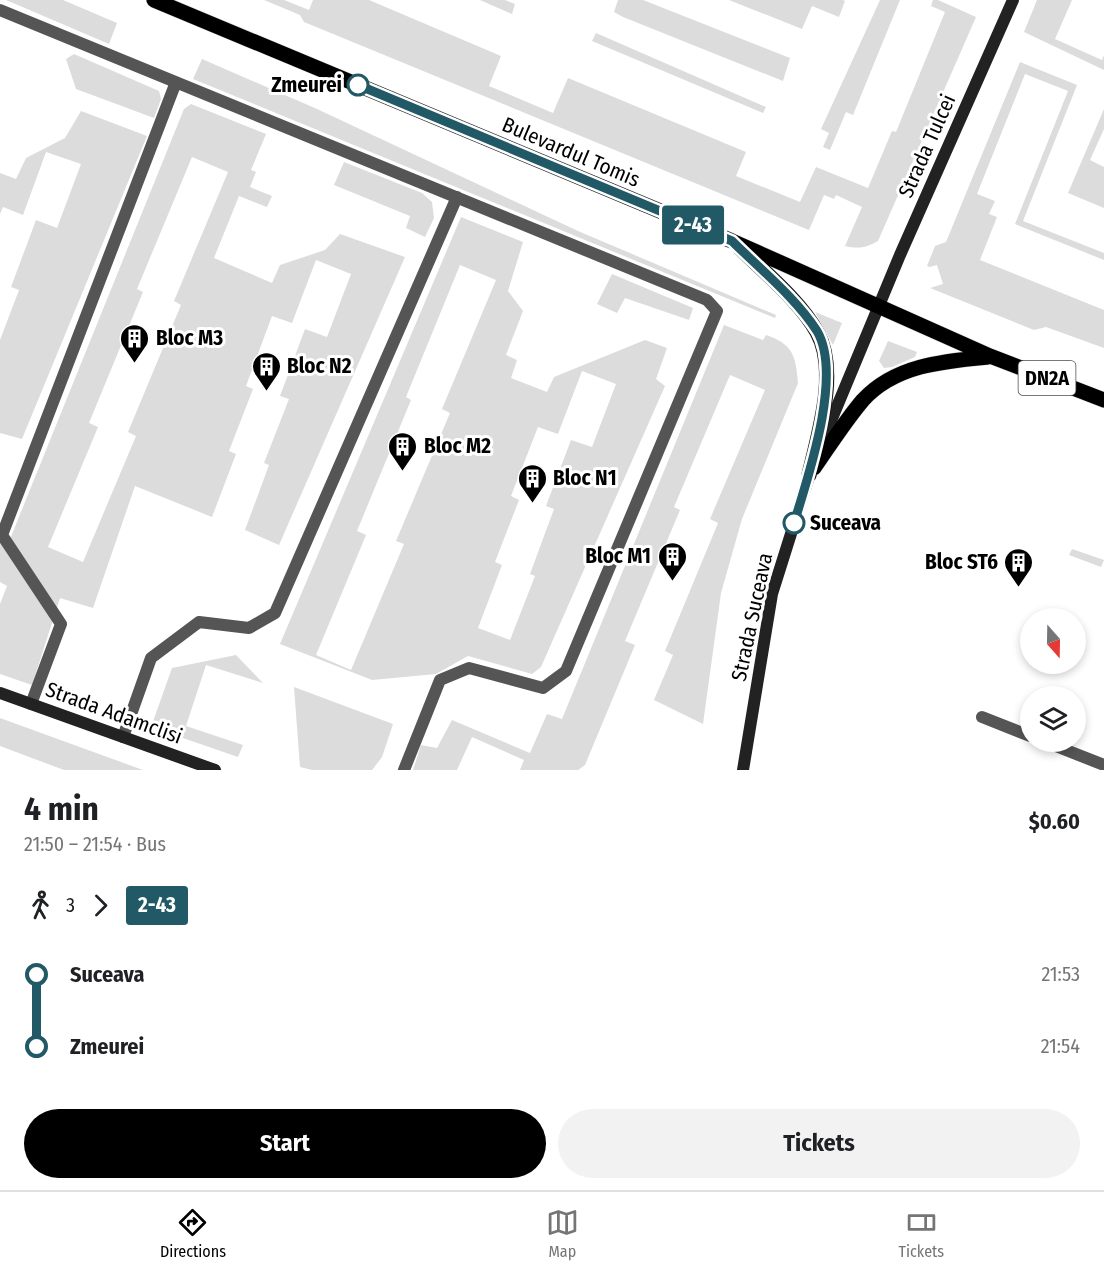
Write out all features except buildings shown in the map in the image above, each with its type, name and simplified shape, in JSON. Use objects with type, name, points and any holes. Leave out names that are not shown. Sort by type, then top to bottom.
[{"type":"main road","name":"Bulevardul Tomis","points":[[154,0],[732,241],[990,356],[1104,400]]},
{"type":"main road","points":[[732,241],[798,307],[818,333],[825,352],[824,409],[809,475]]},
{"type":"main road","points":[[809,475],[854,412],[882,385],[904,372],[925,366],[990,356]]},
{"type":"street","name":"Strada Tulcei","points":[[879,308],[1013,0]]},
{"type":"street","points":[[0,10],[707,300],[717,311],[566,671],[543,688],[469,668],[440,680],[404,770]]},
{"type":"street","points":[[31,704],[61,624],[2,535],[176,82]]},
{"type":"street","points":[[123,737],[151,658],[199,622],[249,628],[274,614],[457,197]]},
{"type":"street","name":"Strada Suceava","points":[[743,770],[772,594],[809,475],[879,308]]},
{"type":"street","name":"Strada Adamclisi","points":[[0,693],[215,770]]},
{"type":"street","points":[[982,717],[1020,732]]},
{"type":"street","points":[[1071,752],[1104,765]]},
{"type":"shaded area","points":[[6,0],[63,0],[117,23],[109,44]]},
{"type":"shaded area","points":[[264,0],[284,0],[309,10],[313,0],[369,0],[501,56],[489,86],[553,113],[568,78],[746,152],[736,176],[800,202],[816,167],[868,188],[892,131],[896,132],[945,12],[931,6],[933,0],[938,0],[976,17],[878,241],[858,248],[845,246],[862,207],[836,195],[834,199],[824,195],[809,230],[304,22],[300,15]]},
{"type":"shaded area","points":[[480,0],[505,0],[515,4],[512,14]]},
{"type":"shaded area","points":[[618,0],[643,0],[790,58],[783,81],[623,17],[614,12]]},
{"type":"shaded area","points":[[729,0],[845,1],[839,17],[812,6],[802,29]]},
{"type":"shaded area","points":[[880,0],[900,0],[853,115],[846,112],[830,150],[823,147],[829,133],[821,129]]},
{"type":"shaded area","points":[[1037,0],[1072,0],[1055,39],[1102,60],[1104,55],[1104,70],[1024,32]]},
{"type":"shaded area","points":[[596,33],[766,107],[763,113],[592,41]]},
{"type":"shaded area","points":[[74,54],[159,91],[161,99],[154,118],[76,89],[66,59]]},
{"type":"shaded area","points":[[202,59],[317,109],[578,231],[776,315],[775,318],[193,79]]},
{"type":"shaded area","points":[[1020,62],[1077,85],[1023,221],[1104,253],[1104,260],[1015,224],[1068,91],[1025,74],[977,194],[995,201],[989,214],[997,217],[980,260],[1104,310],[1104,348],[1046,327],[1034,330],[930,288],[943,284],[937,265],[927,266],[935,246],[946,242]]},
{"type":"shaded area","points":[[191,104],[266,134],[251,170],[256,172],[250,187],[272,196],[267,207],[239,196],[214,258],[272,283],[280,265],[325,250],[340,234],[405,257],[279,545],[245,530],[269,465],[264,463],[289,399],[280,396],[305,329],[327,337],[351,274],[316,260],[292,323],[272,316],[246,386],[253,389],[229,451],[236,454],[212,517],[135,486],[93,608],[60,598],[32,685],[0,674],[0,604],[7,586],[0,582],[0,543],[8,544],[184,109]],"holes":[[[192,157],[228,172],[174,301],[181,305],[128,432],[136,436],[83,562],[48,547],[98,427],[89,423],[143,292],[137,289]]]},
{"type":"shaded area","points":[[1104,109],[1104,129],[1090,160],[1104,167],[1104,208],[1068,193]]},
{"type":"shaded area","points":[[81,111],[147,136],[22,439],[0,433],[0,340],[19,290],[11,287],[36,220],[57,228],[81,164],[46,152],[23,215],[3,207],[0,214],[0,173],[16,179],[26,158],[65,138]]},
{"type":"shaded area","points":[[344,162],[422,193],[432,202],[434,218],[425,237],[406,228],[410,216],[334,185]]},
{"type":"shaded area","points":[[461,217],[523,242],[508,291],[523,311],[506,355],[517,360],[511,378],[547,392],[554,377],[645,340],[667,348],[656,379],[665,386],[541,667],[532,674],[468,656],[436,674],[372,680],[280,644]],"holes":[[[460,265],[496,280],[442,409],[450,413],[396,541],[404,544],[351,670],[316,655],[366,535],[357,531],[411,400],[406,397]],[[582,371],[616,384],[592,447],[571,440],[546,506],[554,509],[530,574],[535,576],[510,640],[478,628],[502,565],[495,562],[519,500],[511,496],[538,427],[558,434]]]},
{"type":"shaded area","points":[[612,274],[693,308],[689,320],[625,298],[617,313],[597,304]]},
{"type":"shaded area","points":[[815,312],[842,323],[833,345]]},
{"type":"shaded area","points":[[724,325],[763,340],[766,335],[782,342],[794,358],[798,383],[742,519],[721,593],[703,724],[654,700],[673,655],[665,651],[718,523],[710,519],[765,390],[730,375],[674,507],[680,510],[625,641],[635,645],[585,765],[578,770],[520,770],[524,760],[472,737],[457,770],[413,770],[421,745],[437,748],[452,720],[530,753],[547,714],[562,719]]},
{"type":"shaded area","points":[[888,341],[917,352],[915,357],[884,368],[879,361]]},
{"type":"shaded area","points":[[1072,549],[1104,560],[1101,567],[1069,555]]},
{"type":"shaded area","points":[[236,655],[263,683],[206,665],[186,726],[243,745],[238,757],[151,727],[172,668]]},
{"type":"shaded area","points":[[294,687],[393,724],[382,757],[372,770],[312,770],[300,767]]},
{"type":"shaded area","points":[[0,718],[143,770],[64,770],[0,746]]},
{"type":"bus line","name":"2-43","points":[[358,85],[732,241],[798,307],[818,333],[825,352],[826,374],[824,409],[809,475],[794,523]]},
{"type":"place","name":"Zmeurei","points":[[358,85]]},
{"type":"place","name":"Bloc M3","points":[[135,364]]},
{"type":"place","name":"Bloc N2","points":[[266,392]]},
{"type":"place","name":"Bloc M2","points":[[403,472]]},
{"type":"place","name":"Bloc N1","points":[[532,504]]},
{"type":"place","name":"Suceava","points":[[794,523]]},
{"type":"place","name":"Bloc M1","points":[[672,582]]},
{"type":"place","name":"Bloc ST6","points":[[1019,588]]}]
